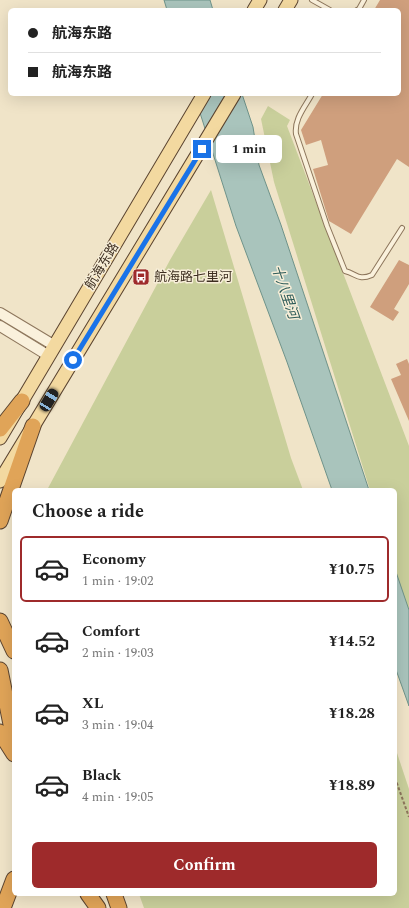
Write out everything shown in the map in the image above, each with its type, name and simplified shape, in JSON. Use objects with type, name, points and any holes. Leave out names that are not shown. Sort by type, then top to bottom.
[{"type":"highway","points":[[0,429],[22,401]]},
{"type":"highway","points":[[0,521],[33,426]]},
{"type":"highway","points":[[0,621],[12,647]]},
{"type":"highway","points":[[0,670],[12,729]]},
{"type":"highway","points":[[0,732],[12,751]]},
{"type":"highway","points":[[3,908],[12,884]]},
{"type":"highway","points":[[115,896],[119,908]]},
{"type":"main road","name":"航海东路","points":[[0,438],[203,96]]},
{"type":"main road","name":"航海东路","points":[[0,481],[233,96]]},
{"type":"street","points":[[0,313],[52,351]]},
{"type":"street","points":[[0,326],[52,351]]},
{"type":"lane","points":[[312,0],[326,8]]},
{"type":"lane","points":[[311,96],[295,126],[296,134],[327,226],[345,271],[364,279],[372,275],[402,228]]},
{"type":"path","points":[[397,784],[409,817]]},
{"type":"green space","points":[[268,106],[290,120],[287,126],[409,446],[409,617],[397,578],[397,488],[369,488],[274,182],[261,119]]},
{"type":"green space","points":[[211,190],[291,458],[302,488],[48,488],[170,260]]},
{"type":"green space","points":[[397,753],[409,789],[409,908],[144,908],[140,896],[397,896]]},
{"type":"water","points":[[164,0],[210,0],[212,8],[166,8]]},
{"type":"water","name":"十八里河","points":[[195,96],[243,96],[253,127],[259,165],[281,225],[368,488],[331,488],[287,362],[236,226]]},
{"type":"water","points":[[397,575],[409,610],[409,706],[397,673]]},
{"type":"building","points":[[380,0],[409,0],[409,167],[397,159],[351,234],[329,221],[313,169],[328,165],[321,140],[306,145],[301,130],[322,96],[401,96],[401,8],[375,8]]},
{"type":"building","points":[[399,260],[409,265],[409,284],[394,309],[399,312],[393,321],[370,307]]},
{"type":"building","points":[[407,359],[409,364],[409,421],[391,379],[401,375],[396,364]]},
{"type":"place","name":"航海路七里河","points":[[141,277]]},
{"type":"route","points":[[73,360],[202,149]]}]
